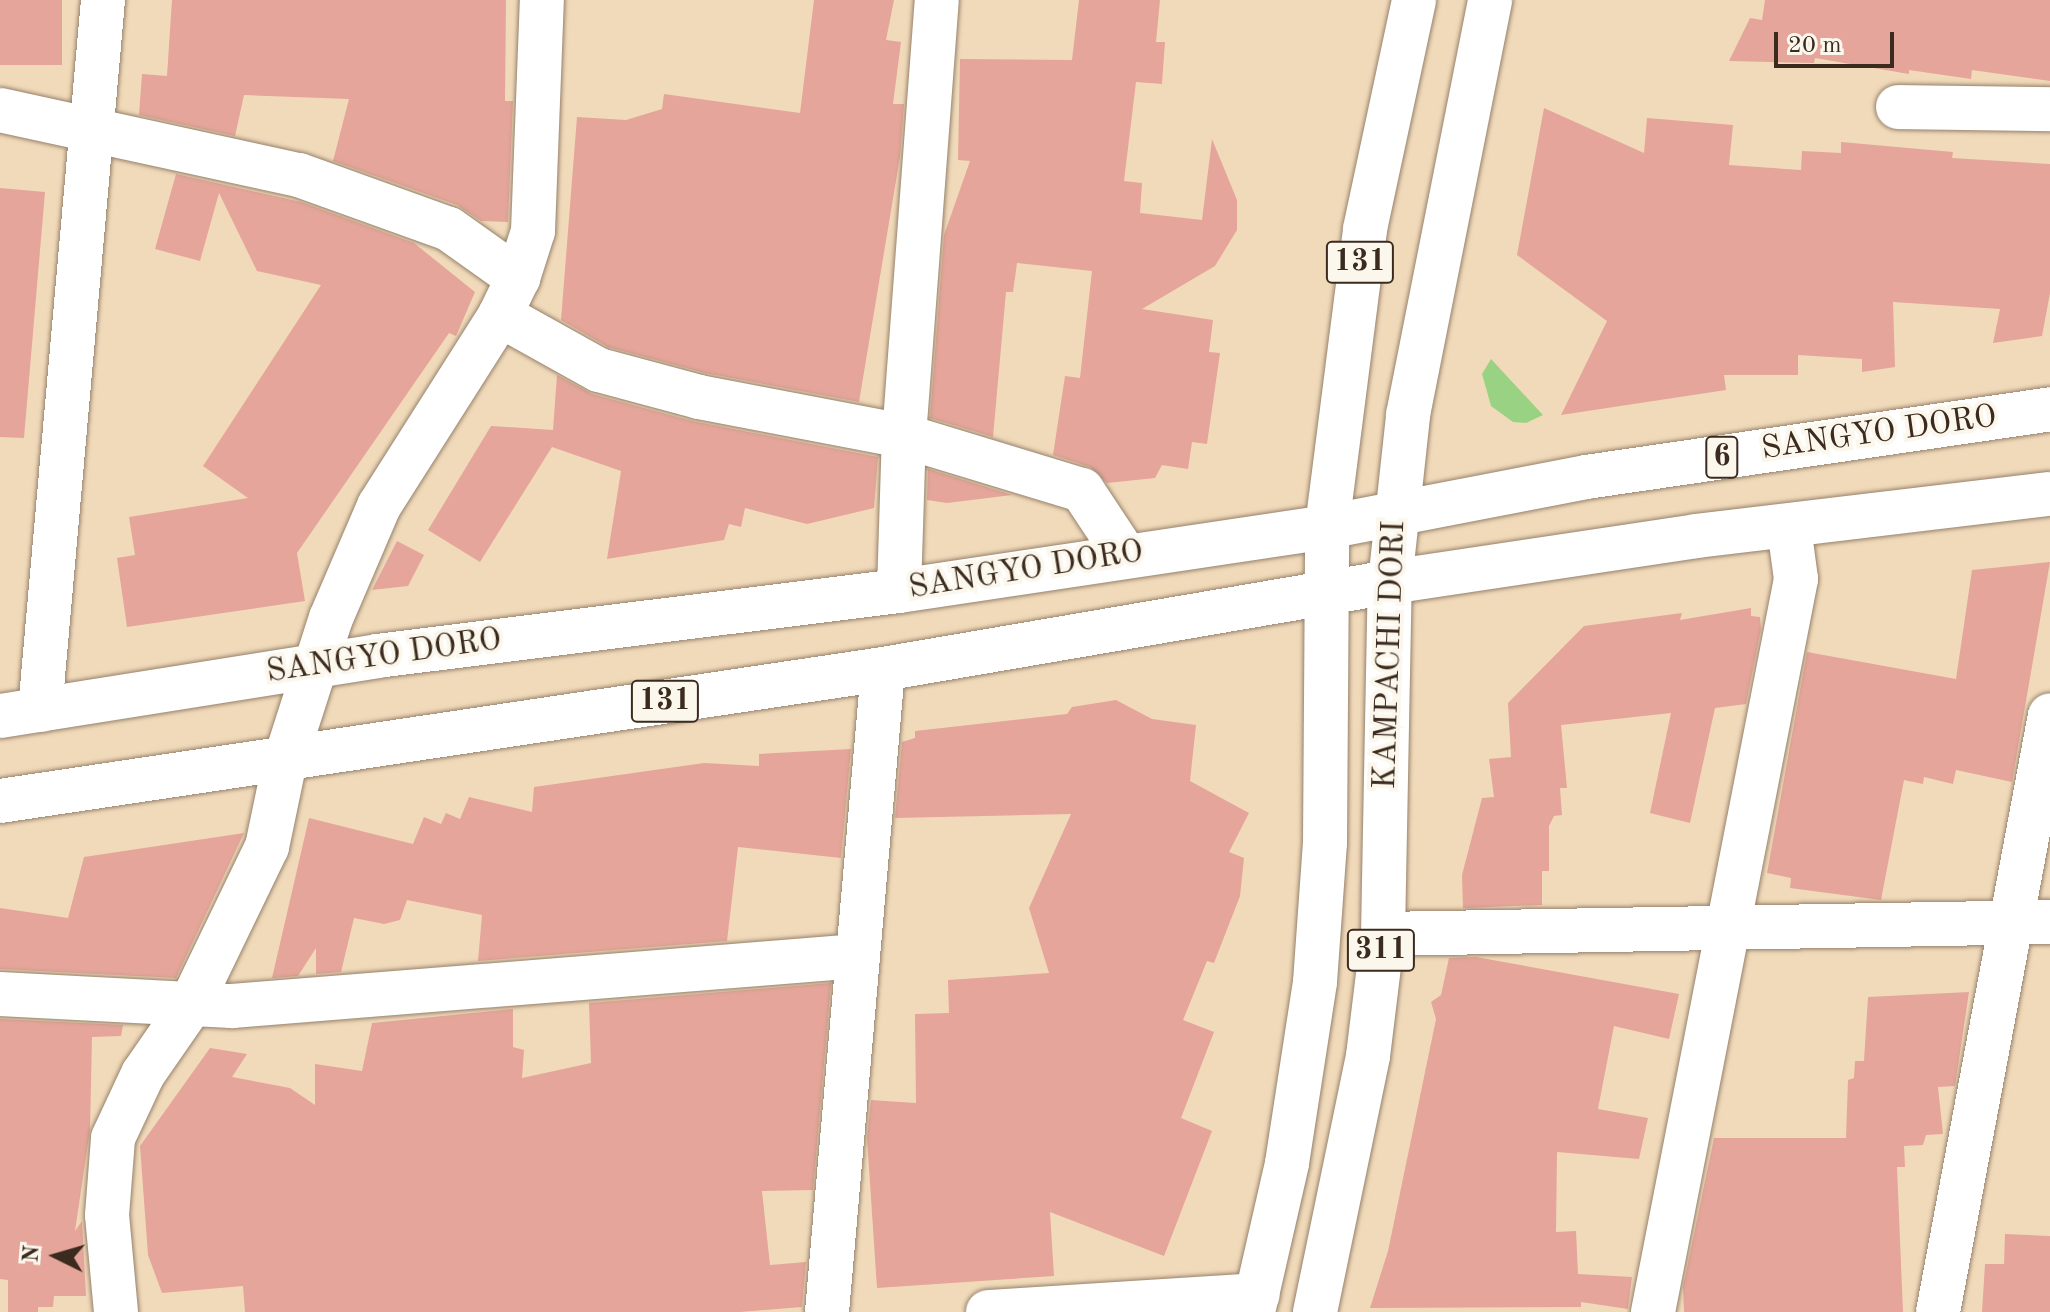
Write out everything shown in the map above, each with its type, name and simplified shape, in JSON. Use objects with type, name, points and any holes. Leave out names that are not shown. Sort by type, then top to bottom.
[{"type":"main road","points":[[20,713],[91,128],[103,0]]},
{"type":"main road","points":[[116,1312],[107,1215],[113,1138],[143,1074],[190,1006],[267,847],[285,761],[319,664],[331,618],[379,506],[509,296],[533,231],[542,0]]},
{"type":"main road","points":[[899,591],[904,436],[937,0]]},
{"type":"main road","name":"KAMPACHI DORI","points":[[1255,1304],[1287,1163],[1315,982],[1325,843],[1327,527],[1365,229],[1414,0]]},
{"type":"main road","name":"KAMPACHI DORI","points":[[1315,1312],[1366,1067],[1383,934],[1390,582],[1395,513],[1408,415],[1490,0]]},
{"type":"main road","points":[[1898,107],[2050,109]]},
{"type":"main road","points":[[0,110],[299,175],[449,229],[509,296],[599,370],[699,397],[904,436],[1082,490],[1125,555]]},
{"type":"main road","name":"SANGYO DORO","points":[[20,713],[319,664],[899,591],[1327,527],[1586,477],[2050,409]]},
{"type":"main road","points":[[1390,582],[2050,494]]},
{"type":"main road","points":[[1653,1312],[1796,579],[1789,527]]},
{"type":"main road","name":"131","points":[[0,801],[285,761],[883,669],[1390,582]]},
{"type":"main road","points":[[827,1312],[883,669]]},
{"type":"main road","points":[[1938,1312],[2030,922],[2050,715]]},
{"type":"main road","points":[[1383,934],[2030,922]]},
{"type":"main road","points":[[0,994],[190,1006],[858,956]]},
{"type":"main road","points":[[988,1312],[1255,1304]]},
{"type":"green space","points":[[1491,359],[1543,415],[1526,423],[1513,422],[1491,406],[1482,374]]},
{"type":"building","points":[[0,0],[62,0],[62,65],[0,65]]},
{"type":"building","points":[[172,0],[506,0],[505,101],[513,101],[508,222],[481,221],[457,205],[333,161],[349,99],[244,95],[235,136],[139,115],[142,74],[167,76]]},
{"type":"building","points":[[814,0],[894,0],[886,40],[901,42],[893,104],[904,104],[900,157],[859,402],[705,373],[608,347],[561,320],[577,117],[626,120],[662,109],[664,94],[800,113]]},
{"type":"building","points":[[1079,0],[1160,0],[1156,42],[1165,42],[1162,84],[1136,82],[1124,181],[1142,183],[1140,213],[1202,220],[1212,139],[1237,200],[1237,230],[1215,266],[1142,309],[1213,320],[1209,352],[1220,353],[1207,444],[1192,442],[1188,469],[1162,465],[1155,478],[1107,483],[1090,467],[1053,455],[1065,376],[1080,378],[1092,271],[1017,263],[1013,292],[1006,292],[993,437],[930,418],[944,235],[970,161],[958,160],[960,59],[1072,60]]},
{"type":"building","points":[[1765,0],[2050,0],[2050,81],[1972,70],[1971,79],[1909,70],[1909,74],[1815,58],[1814,63],[1729,61],[1750,18],[1762,20]]},
{"type":"building","points":[[1544,108],[1644,153],[1647,118],[1733,125],[1729,165],[1801,170],[1802,151],[1841,153],[1841,142],[1953,152],[1952,158],[2050,164],[2050,293],[2042,336],[1993,343],[2000,309],[1893,302],[1895,367],[1862,372],[1862,359],[1798,355],[1798,375],[1724,375],[1726,390],[1561,415],[1607,321],[1517,255]]},
{"type":"building","points":[[176,174],[301,202],[414,243],[475,292],[456,336],[449,333],[297,553],[305,601],[127,627],[117,558],[135,555],[129,517],[248,498],[203,466],[321,285],[257,271],[219,193],[200,261],[155,249]]},
{"type":"building","points":[[0,188],[45,192],[24,438],[0,437]]},
{"type":"building","points":[[557,375],[592,394],[692,421],[878,457],[874,508],[807,524],[745,508],[741,527],[729,524],[724,540],[607,559],[621,471],[552,447],[480,562],[428,530],[491,426],[553,430]]},
{"type":"building","points":[[928,469],[1012,495],[947,503],[927,500]]},
{"type":"building","points":[[397,541],[424,555],[408,586],[372,590]]},
{"type":"building","points":[[2050,562],[2012,782],[1956,770],[1953,784],[1924,777],[1923,784],[1904,780],[1881,900],[1790,888],[1791,878],[1767,873],[1807,652],[1956,679],[1972,570]]},
{"type":"building","points":[[1751,608],[1751,616],[1760,617],[1761,629],[1746,704],[1715,708],[1690,823],[1650,813],[1671,713],[1561,725],[1567,788],[1560,788],[1562,815],[1554,816],[1549,826],[1549,871],[1542,871],[1542,905],[1463,908],[1462,875],[1482,798],[1494,797],[1489,759],[1511,757],[1508,703],[1584,626],[1682,613],[1680,620]]},
{"type":"building","points":[[1116,700],[1152,719],[1196,725],[1190,781],[1249,813],[1229,852],[1244,858],[1240,896],[1214,963],[1207,961],[1183,1020],[1214,1032],[1181,1118],[1212,1131],[1164,1256],[1050,1212],[1054,1276],[877,1288],[867,1138],[871,1100],[916,1103],[915,1014],[949,1013],[948,980],[1049,973],[1029,908],[1071,814],[895,818],[902,742],[915,738],[915,731],[1067,714],[1072,707]]},
{"type":"building","points":[[851,749],[841,858],[738,847],[727,941],[478,961],[482,915],[407,900],[400,920],[384,924],[354,918],[341,972],[316,974],[316,948],[298,976],[272,978],[309,818],[413,844],[424,817],[441,824],[446,813],[460,819],[469,797],[532,812],[534,787],[704,763],[759,766],[759,754]]},
{"type":"building","points":[[244,833],[176,978],[0,969],[0,908],[68,918],[84,857]]},
{"type":"building","points":[[1476,957],[1679,994],[1669,1039],[1614,1026],[1598,1109],[1648,1118],[1639,1159],[1557,1152],[1556,1232],[1576,1231],[1578,1274],[1632,1277],[1628,1309],[1581,1302],[1581,1307],[1370,1308],[1388,1251],[1436,1019],[1431,1002],[1441,995],[1449,958]]},
{"type":"building","points":[[831,983],[813,1190],[762,1191],[770,1265],[806,1262],[802,1307],[740,1312],[245,1312],[243,1286],[162,1293],[148,1255],[140,1146],[210,1048],[247,1054],[232,1077],[290,1088],[315,1105],[315,1064],[362,1071],[372,1023],[513,1009],[513,1047],[524,1050],[522,1078],[591,1063],[589,1003]]},
{"type":"building","points":[[1969,992],[1955,1086],[1938,1087],[1943,1134],[1926,1135],[1923,1145],[1904,1146],[1905,1167],[1897,1167],[1903,1312],[1684,1312],[1683,1287],[1714,1138],[1846,1138],[1848,1080],[1854,1078],[1855,1061],[1864,1061],[1868,997]]},
{"type":"building","points":[[0,1019],[123,1025],[121,1036],[92,1037],[90,1130],[75,1231],[82,1221],[86,1296],[54,1296],[53,1307],[38,1307],[38,1312],[8,1312],[8,1280],[0,1279]]},
{"type":"building","points":[[2005,1234],[2050,1236],[2050,1312],[1982,1312],[1985,1264],[2004,1264]]}]
